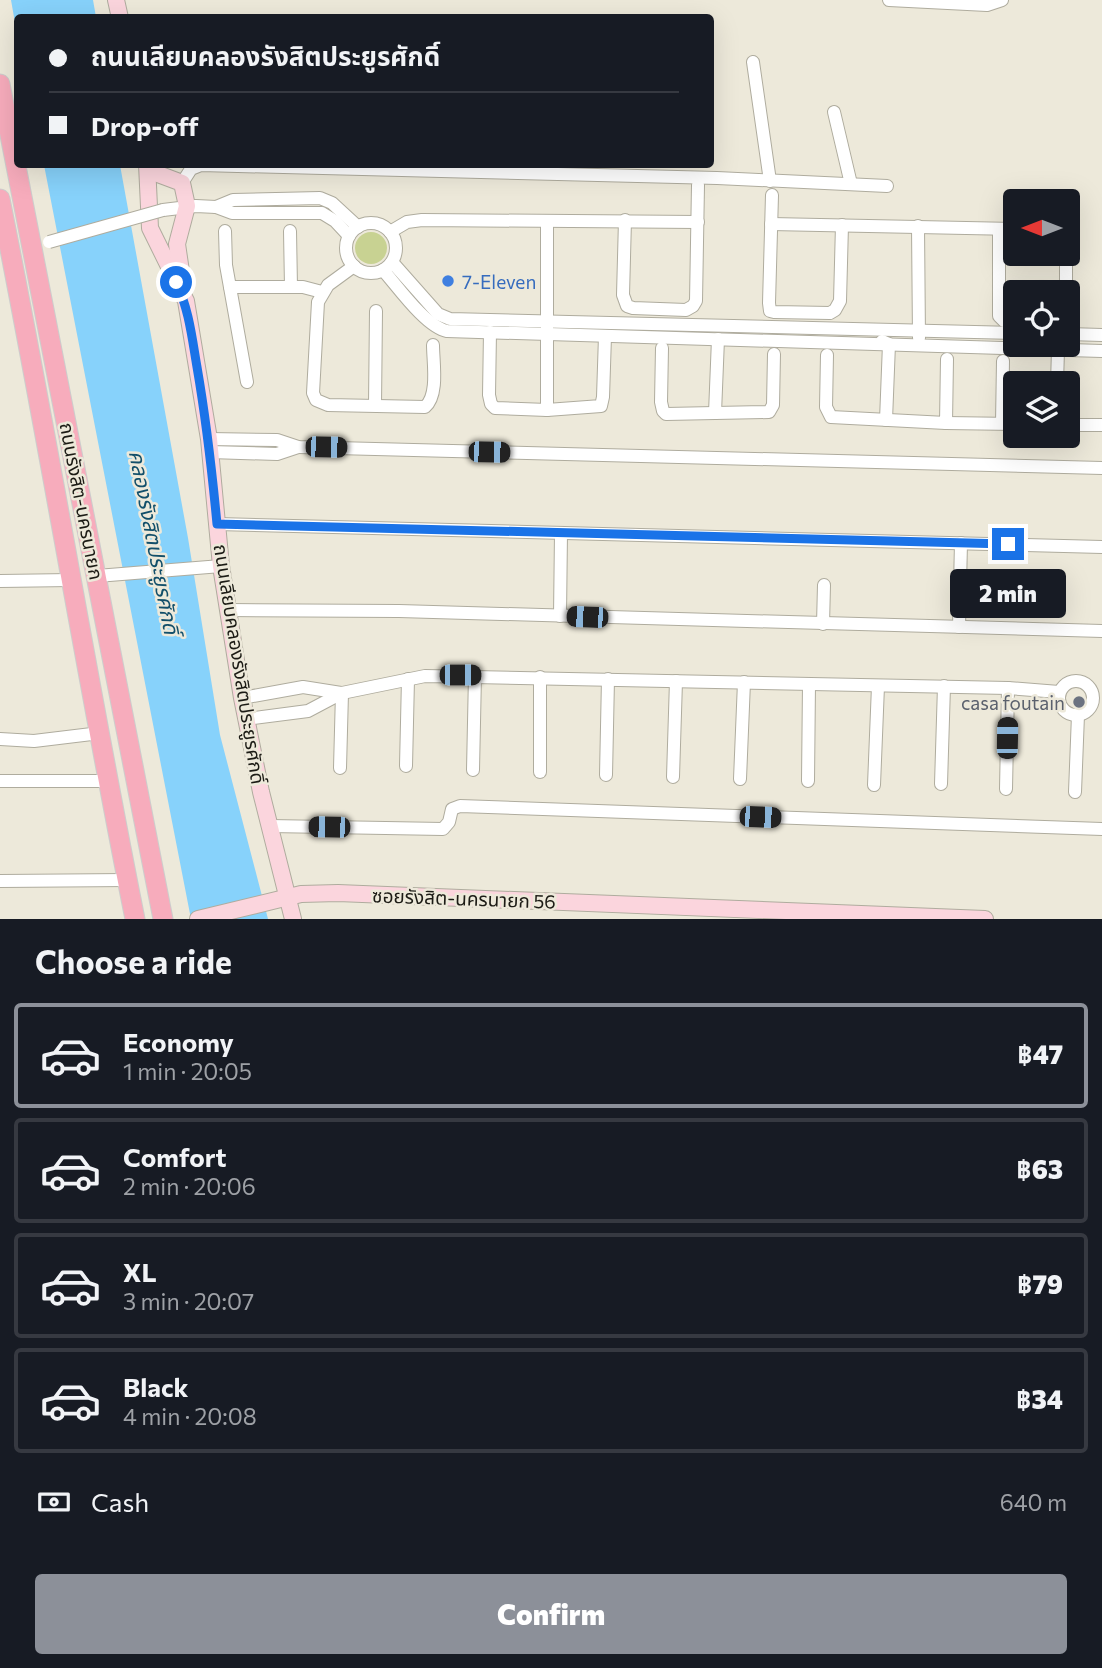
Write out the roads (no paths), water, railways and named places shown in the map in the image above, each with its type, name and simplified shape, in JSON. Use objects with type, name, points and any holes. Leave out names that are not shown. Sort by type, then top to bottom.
[{"type":"main road","name":"ถนนรังสิต-นครนายก","points":[[0,84],[14,139]]},
{"type":"main road","name":"ถนนรังสิต-นครนายก","points":[[22,168],[41,244],[106,575],[163,919]]},
{"type":"main road","name":"ถนนรังสิต-นครนายก","points":[[0,199],[33,361],[135,919]]},
{"type":"street","points":[[889,0],[987,5],[1000,1]]},
{"type":"street","points":[[753,62],[770,181]]},
{"type":"street","points":[[834,112],[851,184]]},
{"type":"street","name":"ถนนเลียบคลองรังสิตประยูรศักดิ์","points":[[147,168],[150,228],[186,301],[210,446],[217,524],[215,567],[228,610],[246,719],[284,899],[293,919]]},
{"type":"street","points":[[155,168],[158,174],[182,183]]},
{"type":"street","points":[[186,301],[177,244],[187,206],[182,183],[194,168]]},
{"type":"street","points":[[308,168],[887,186]]},
{"type":"street","points":[[625,220],[623,295],[627,306],[633,309],[678,311],[693,306],[698,185]]},
{"type":"street","points":[[772,195],[771,311],[830,313],[838,306],[842,225]]},
{"type":"street","points":[[41,244],[163,210],[187,206],[216,208],[232,213],[322,213],[354,232]]},
{"type":"street","points":[[390,232],[407,222],[422,220],[698,222]]},
{"type":"street","points":[[547,221],[547,410]]},
{"type":"street","points":[[375,224],[390,232],[395,242],[395,252],[387,266],[371,273],[354,266],[346,252],[354,232],[375,224]]},
{"type":"street","points":[[771,224],[1003,229]]},
{"type":"street","points":[[918,226],[919,345]]},
{"type":"street","points":[[999,229],[999,316],[1003,320]]},
{"type":"street","points":[[225,230],[226,265],[247,382]]},
{"type":"street","points":[[290,230],[291,287]]},
{"type":"street","points":[[354,266],[322,292],[316,314],[313,393],[316,400],[328,405],[425,407],[433,395],[433,345]]},
{"type":"street","points":[[387,266],[443,317],[460,320],[605,336],[1003,348]]},
{"type":"street","points":[[387,266],[428,320],[440,330],[490,332],[547,328],[1003,333]]},
{"type":"street","points":[[230,287],[291,287],[322,292]]},
{"type":"street","points":[[375,405],[376,312]]},
{"type":"street","points":[[858,330],[889,344]]},
{"type":"street","points":[[490,332],[491,404],[495,408],[547,410],[601,406],[605,336]]},
{"type":"street","points":[[1080,334],[1102,335]]},
{"type":"street","points":[[715,413],[718,339]]},
{"type":"street","points":[[886,420],[889,344]]},
{"type":"street","points":[[662,348],[661,402],[666,414],[772,411],[774,354]]},
{"type":"street","points":[[1080,350],[1102,351]]},
{"type":"street","points":[[827,355],[826,407],[831,417],[1003,424]]},
{"type":"street","points":[[946,423],[947,359]]},
{"type":"street","points":[[1003,361],[1004,371]]},
{"type":"street","points":[[1080,425],[1102,425]]},
{"type":"street","points":[[210,446],[277,454],[298,447],[1102,468]]},
{"type":"street","points":[[217,524],[1102,547]]},
{"type":"street","points":[[560,616],[561,533]]},
{"type":"street","points":[[959,627],[961,542]]},
{"type":"street","points":[[106,575],[215,567]]},
{"type":"street","points":[[0,581],[71,580]]},
{"type":"street","points":[[822,624],[824,585]]},
{"type":"street","points":[[228,610],[1102,631]]},
{"type":"street","points":[[473,770],[475,675]]},
{"type":"street","points":[[246,719],[308,711],[342,693],[425,676],[944,686],[1059,692]]},
{"type":"street","points":[[540,677],[540,772]]},
{"type":"street","points":[[606,775],[608,678]]},
{"type":"street","points":[[406,766],[408,679]]},
{"type":"street","points":[[1078,680],[1084,682],[1092,691],[1096,711],[1078,715],[1066,713],[1059,704],[1059,692],[1067,683],[1078,680]]},
{"type":"street","points":[[673,777],[676,681]]},
{"type":"street","points":[[740,779],[744,682]]},
{"type":"street","points":[[808,781],[809,684]]},
{"type":"street","points":[[874,785],[878,685]]},
{"type":"street","points":[[941,784],[944,686]]},
{"type":"street","points":[[242,698],[303,687],[342,693]]},
{"type":"street","points":[[1006,789],[1008,688]]},
{"type":"street","points":[[340,768],[342,693]]},
{"type":"street","points":[[1075,792],[1078,715]]},
{"type":"street","points":[[0,739],[34,741],[100,733]]},
{"type":"street","points":[[0,781],[108,781]]},
{"type":"street","points":[[270,826],[443,830],[449,822],[452,809],[460,806],[1102,829]]},
{"type":"street","points":[[0,880],[128,880]]},
{"type":"street","name":"ซอยรังสิต-นครนายก 56","points":[[198,919],[314,893],[985,919]]},
{"type":"water","points":[[11,0],[93,0],[95,14],[14,14],[14,17]]},
{"type":"water","name":"คลองรังสิตประยูรศักดิ์","points":[[45,168],[121,168],[188,538],[220,735],[268,919],[191,919]]},
{"type":"place","name":"7-Eleven","points":[[448,281]]},
{"type":"place","name":"casa foutain","points":[[1079,702]]}]
